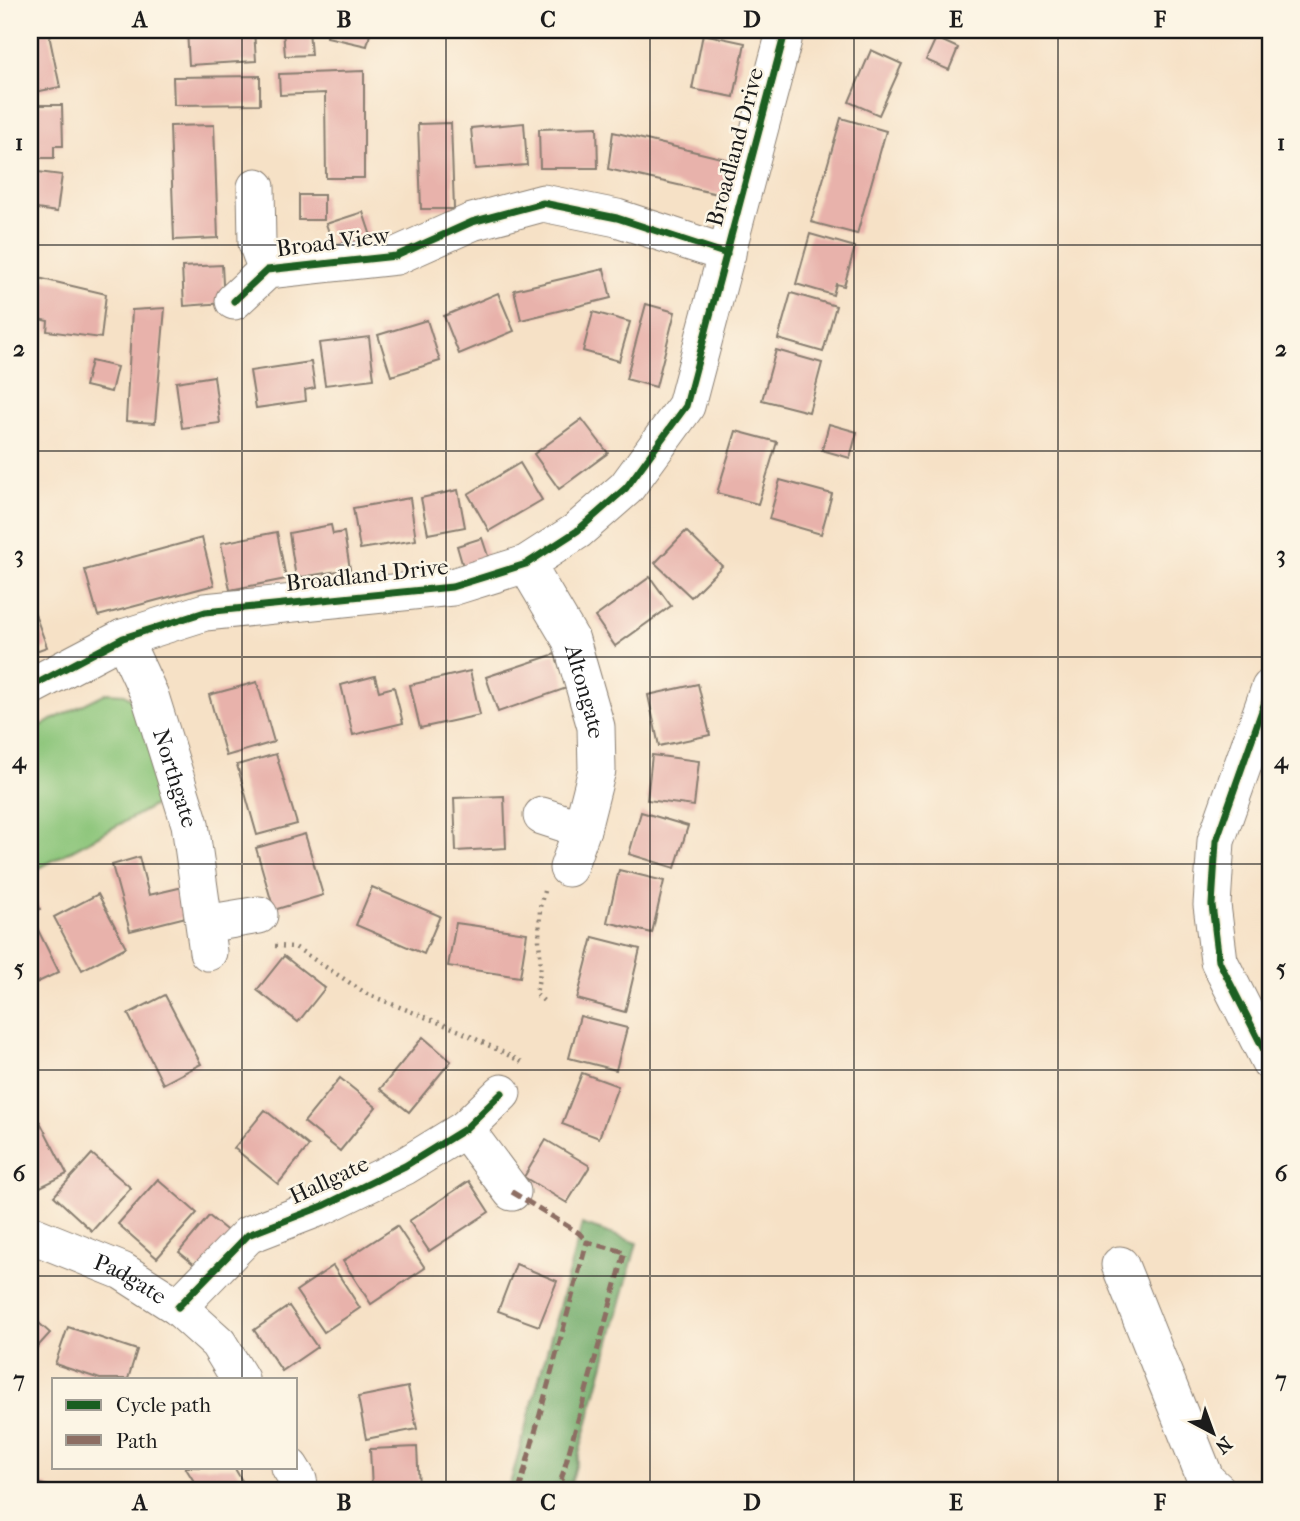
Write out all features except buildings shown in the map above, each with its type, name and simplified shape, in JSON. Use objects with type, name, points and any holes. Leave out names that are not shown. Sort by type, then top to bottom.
[{"type":"street","name":"Broadland Drive","points":[[30,687],[123,638],[205,612],[453,587],[526,564],[577,531],[626,488],[686,406],[784,30]]},
{"type":"street","name":"Broad View","points":[[256,187],[257,243],[267,270]]},
{"type":"street","name":"Broad View","points":[[234,301],[267,270],[396,256],[472,222],[543,203],[617,218],[726,254]]},
{"type":"street","name":"Altongate","points":[[526,564],[572,640],[596,727],[597,770],[582,830],[568,868]]},
{"type":"street","name":"Northgate","points":[[123,638],[150,695],[190,824],[207,938],[260,915]]},
{"type":"street","points":[[1270,688],[1216,841],[1212,905],[1219,961],[1270,1062]]},
{"type":"street","points":[[542,816],[582,830]]},
{"type":"street","name":"Hallgate","points":[[178,1307],[248,1235],[323,1206],[405,1166],[465,1129],[502,1093]]},
{"type":"street","points":[[465,1129],[512,1192]]},
{"type":"street","name":"Padgate","points":[[30,1234],[122,1271],[178,1307],[218,1343],[239,1378]]},
{"type":"street","points":[[1120,1265],[1206,1480],[1218,1491]]},
{"type":"street","points":[[291,1468],[298,1480],[300,1491]]},
{"type":"path","points":[[546,1003],[536,994],[541,967],[538,941],[540,907],[550,866],[568,868]]},
{"type":"path","points":[[260,915],[275,946],[295,947],[311,955],[367,995],[460,1031],[522,1062]]},
{"type":"green space","points":[[106,693],[125,694],[134,701],[168,798],[30,873],[30,731]]},
{"type":"green space","points":[[582,1224],[637,1243],[569,1491],[508,1491]]},
{"type":"marked path","points":[[512,1192],[579,1233],[587,1242]]},
{"type":"marked path","points":[[519,1491],[587,1242],[625,1252],[558,1491]]},
{"type":"cycle path","points":[[30,687],[123,638],[205,612],[452,587],[526,564],[577,531],[626,488],[686,406],[784,30]]},
{"type":"cycle path","points":[[234,301],[267,270],[396,256],[472,222],[543,203],[617,218],[727,254]]},
{"type":"cycle path","points":[[1270,688],[1216,841],[1212,905],[1219,961],[1270,1062]]},
{"type":"cycle path","points":[[178,1307],[248,1235],[323,1206],[405,1166],[465,1129],[502,1093]]}]
